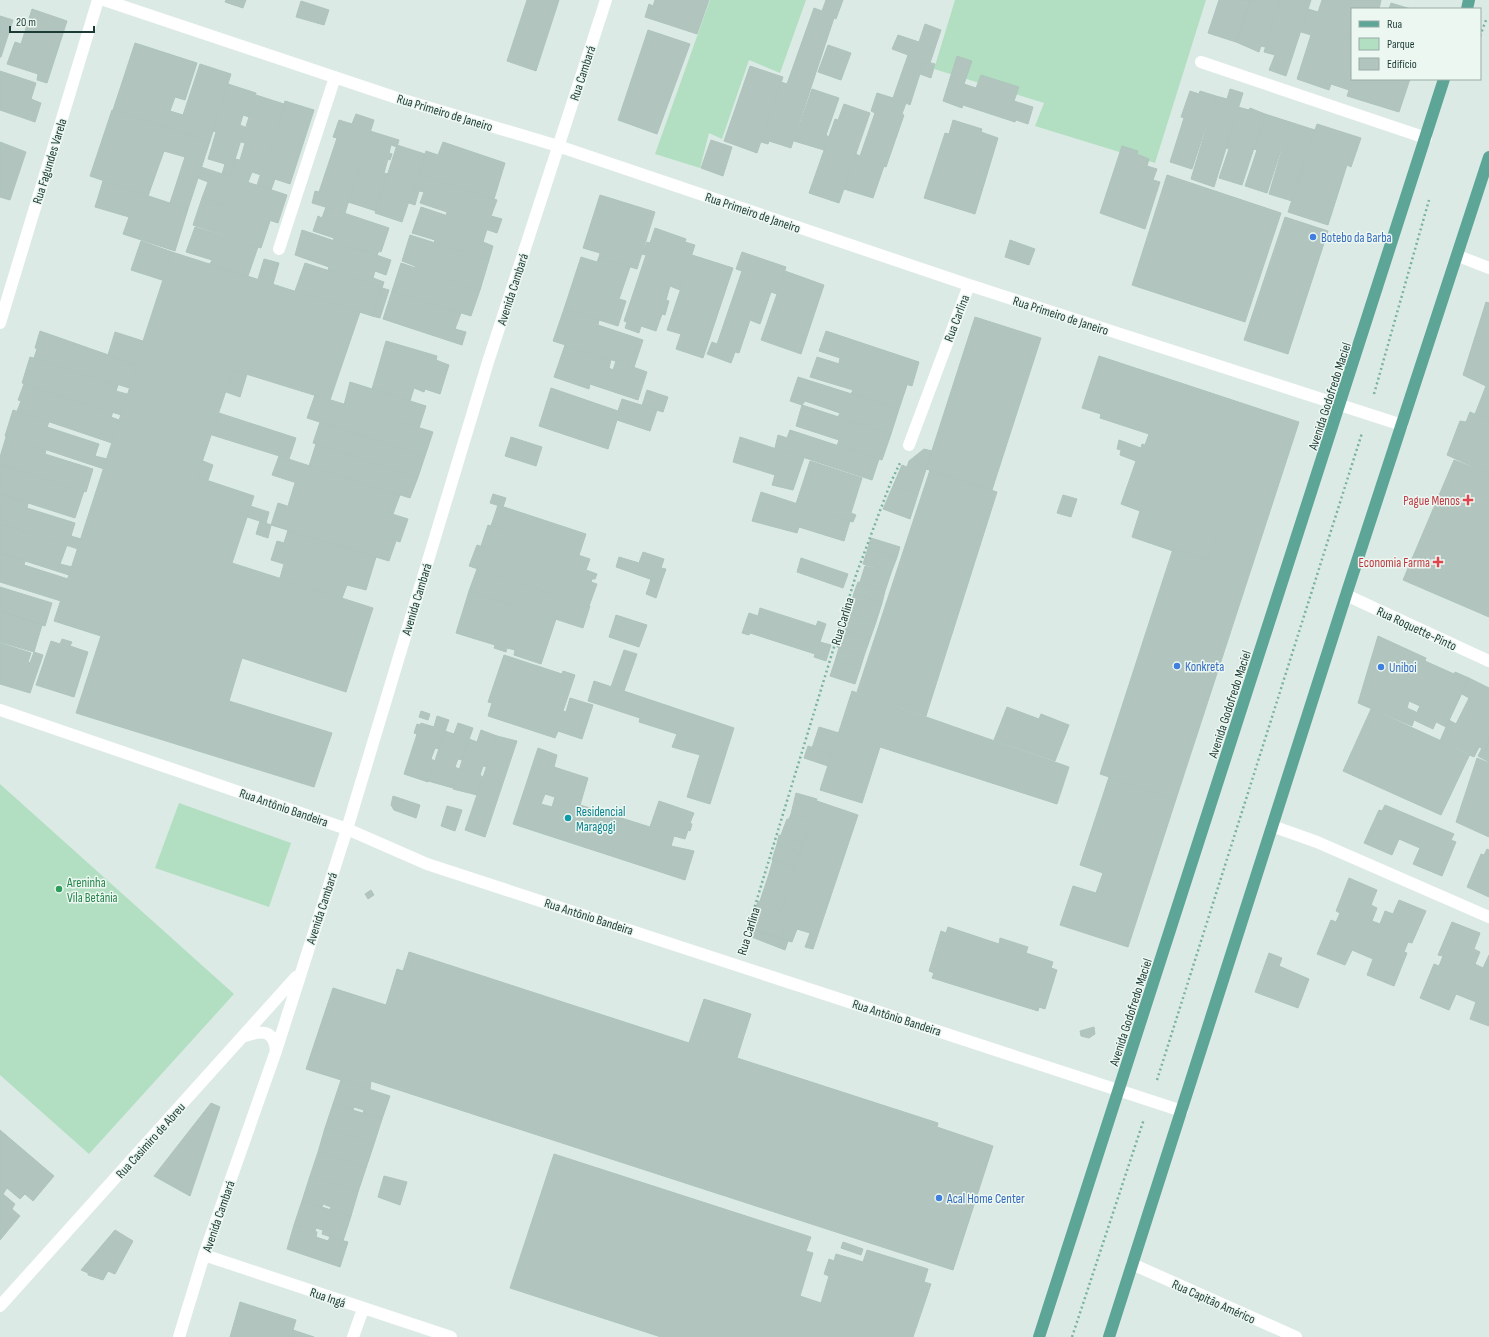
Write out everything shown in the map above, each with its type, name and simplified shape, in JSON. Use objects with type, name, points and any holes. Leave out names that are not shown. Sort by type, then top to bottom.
[{"type":"main road","name":"Avenida Godofredo Maciel","points":[[1039,1337],[1340,406],[1444,80]]},
{"type":"main road","points":[[1109,1337],[1346,595],[1487,170],[1489,157]]},
{"type":"street","name":"Rua Fagundes Varela","points":[[0,323],[98,0]]},
{"type":"street","name":"Rua Primeiro de Janeiro","points":[[104,0],[335,77],[558,146],[969,285],[1402,425]]},
{"type":"street","name":"Rua Cambará","points":[[558,146],[606,0]]},
{"type":"street","points":[[1201,62],[1426,138]]},
{"type":"street","points":[[279,249],[335,77]]},
{"type":"street","name":"Avenida Cambará","points":[[179,1337],[204,1255],[276,1051],[347,829],[486,369],[558,146]]},
{"type":"street","points":[[1458,256],[1489,268]]},
{"type":"street","name":"Rua Carlina","points":[[909,444],[969,285]]},
{"type":"street","name":"Rua Roquette-Pinto","points":[[1346,595],[1489,661]]},
{"type":"street","name":"Rua Antônio Bandeira","points":[[0,710],[347,829],[427,864],[1120,1089],[1182,1111]]},
{"type":"street","points":[[1272,826],[1317,842],[1489,917]]},
{"type":"street","name":"Rua Casimiro de Abreu","points":[[0,1306],[245,1036],[300,973]]},
{"type":"street","points":[[245,1036],[256,1032],[268,1034],[275,1040],[276,1051]]},
{"type":"street","name":"Rua Ingá","points":[[204,1255],[451,1337]]},
{"type":"street","name":"Rua Capitão Américo","points":[[1132,1264],[1296,1337]]},
{"type":"street","points":[[353,1337],[363,1309]]},
{"type":"path","points":[[1481,33],[1487,18]]},
{"type":"path","points":[[1072,1337],[1151,1100],[1368,415],[1431,194]]},
{"type":"path","name":"Rua Carlina","points":[[737,965],[856,575],[890,484],[909,444]]},
{"type":"green space","points":[[710,0],[806,0],[780,73],[749,60],[722,139],[709,133],[700,168],[655,154]]},
{"type":"green space","points":[[955,0],[1206,0],[1155,163],[1035,126],[1044,103],[934,69]]},
{"type":"green space","name":"Areninha Vila Betânia","points":[[0,784],[234,994],[89,1154],[0,1075]]},
{"type":"green space","points":[[179,803],[291,843],[269,907],[155,868]]},
{"type":"building","points":[[226,0],[246,0],[243,8],[225,2]]},
{"type":"building","points":[[527,0],[559,0],[536,71],[507,61]]},
{"type":"building","points":[[655,0],[709,0],[697,34],[645,17],[649,4],[653,6]]},
{"type":"building","points":[[826,0],[843,0],[836,19],[834,18],[791,148],[769,141],[768,144],[761,142],[781,82],[787,84],[814,8],[822,11]]},
{"type":"building","points":[[1219,0],[1250,0],[1236,42],[1208,33]]},
{"type":"building","points":[[1250,0],[1280,0],[1265,47],[1261,46],[1259,52],[1236,42]]},
{"type":"building","points":[[1280,0],[1311,0],[1286,76],[1269,70],[1275,55],[1264,52]]},
{"type":"building","points":[[1322,0],[1381,0],[1379,8],[1351,8],[1351,39],[1304,23],[1308,9],[1318,12]]},
{"type":"building","points":[[301,1],[329,10],[324,25],[296,17]]},
{"type":"building","points":[[1391,3],[1408,8],[1389,8]]},
{"type":"building","points":[[32,9],[67,21],[47,83],[37,80],[38,74],[7,64],[15,42],[21,44]]},
{"type":"building","points":[[0,16],[13,20],[1,57],[0,57]]},
{"type":"building","points":[[1304,23],[1351,39],[1351,80],[1410,80],[1399,112],[1347,96],[1349,90],[1331,84],[1329,90],[1297,79],[1311,35],[1301,32]]},
{"type":"building","points":[[925,24],[941,30],[930,63],[924,61],[910,105],[906,103],[902,114],[904,115],[886,167],[884,166],[873,198],[844,189],[856,154],[860,156],[875,113],[871,111],[877,93],[893,98],[908,55],[892,49],[898,35],[919,42]]},
{"type":"building","points":[[648,30],[690,44],[657,134],[618,120]]},
{"type":"building","points":[[135,43],[197,63],[185,100],[175,97],[170,111],[183,115],[200,64],[231,74],[210,141],[113,110]]},
{"type":"building","points":[[828,45],[851,53],[841,80],[818,72]]},
{"type":"building","points":[[957,56],[972,61],[964,84],[976,88],[981,75],[1019,87],[1014,101],[1033,107],[1028,124],[1016,120],[1015,122],[963,105],[962,108],[943,101]]},
{"type":"building","points":[[924,61],[935,64],[931,78],[920,74]]},
{"type":"building","points":[[750,66],[783,77],[757,153],[724,141]]},
{"type":"building","points":[[0,71],[36,83],[31,99],[41,103],[35,122],[0,110]]},
{"type":"building","points":[[228,84],[256,93],[249,117],[243,115],[240,125],[245,127],[230,176],[222,174],[225,164],[208,159],[216,132],[213,131]]},
{"type":"building","points":[[812,89],[839,98],[826,135],[829,137],[824,150],[794,141]]},
{"type":"building","points":[[1230,89],[1243,93],[1214,187],[1191,179],[1216,96],[1227,99]]},
{"type":"building","points":[[1190,91],[1199,94],[1200,91],[1216,96],[1192,169],[1170,162],[1184,118],[1181,117]]},
{"type":"building","points":[[256,95],[284,104],[261,175],[252,172],[248,182],[230,176],[235,159],[240,160],[245,143],[241,142]]},
{"type":"building","points":[[285,101],[314,110],[290,184],[275,179],[271,190],[257,185]]},
{"type":"building","points":[[844,104],[870,113],[839,203],[809,193],[835,119],[838,120]]},
{"type":"building","points":[[1238,107],[1249,110],[1250,108],[1265,114],[1242,185],[1219,178],[1229,149],[1226,148]]},
{"type":"building","points":[[112,110],[210,141],[188,209],[170,203],[185,157],[164,151],[148,196],[90,176]]},
{"type":"building","points":[[356,114],[374,120],[345,213],[312,203],[315,191],[319,192],[337,138],[333,137],[339,120],[352,124]]},
{"type":"building","points":[[1265,114],[1290,122],[1267,193],[1245,186],[1257,150],[1254,149]]},
{"type":"building","points":[[953,120],[982,129],[981,132],[998,138],[975,214],[924,198],[945,133],[949,134]]},
{"type":"building","points":[[1290,122],[1315,130],[1292,201],[1269,194]]},
{"type":"building","points":[[1317,124],[1361,138],[1351,167],[1347,165],[1328,225],[1288,212]]},
{"type":"building","points":[[370,131],[399,140],[397,147],[391,145],[389,153],[392,154],[390,160],[388,159],[384,173],[388,174],[376,211],[348,202]]},
{"type":"building","points":[[711,140],[732,147],[723,176],[701,168]]},
{"type":"building","points":[[0,142],[26,152],[10,200],[0,197]]},
{"type":"building","points":[[443,142],[505,163],[494,199],[418,174],[426,151],[438,155]]},
{"type":"building","points":[[397,145],[425,154],[402,222],[375,213]]},
{"type":"building","points":[[1122,146],[1138,151],[1137,154],[1149,159],[1147,166],[1157,169],[1153,180],[1160,182],[1145,229],[1100,213]]},
{"type":"building","points":[[201,167],[287,195],[278,223],[202,198],[208,182],[198,178]]},
{"type":"building","points":[[418,174],[497,200],[491,216],[502,219],[497,233],[446,216],[447,212],[420,203],[424,192],[419,191],[415,205],[409,203]]},
{"type":"building","points":[[1167,175],[1281,213],[1245,322],[1132,285]]},
{"type":"building","points":[[103,181],[188,209],[175,251],[123,234],[129,217],[95,207]]},
{"type":"building","points":[[600,195],[655,212],[637,269],[599,257],[600,253],[583,248]]},
{"type":"building","points":[[202,198],[270,221],[261,248],[193,225]]},
{"type":"building","points":[[326,207],[389,228],[381,252],[379,251],[377,255],[333,241],[334,238],[313,231],[318,216],[322,218]]},
{"type":"building","points":[[421,207],[487,229],[483,242],[493,246],[489,260],[434,243],[435,240],[412,233]]},
{"type":"building","points":[[1285,217],[1328,231],[1288,354],[1244,340]]},
{"type":"building","points":[[195,227],[258,247],[248,276],[210,264],[212,260],[186,252]]},
{"type":"building","points":[[655,228],[686,239],[685,242],[695,245],[680,290],[670,286],[666,300],[669,301],[665,315],[662,314],[656,331],[641,326],[639,333],[625,328],[627,322],[624,321],[646,255],[642,254],[647,242],[650,243]]},
{"type":"building","points":[[302,230],[391,260],[386,275],[375,271],[373,278],[384,282],[382,288],[328,270],[329,267],[295,255]]},
{"type":"building","points":[[410,235],[489,260],[480,290],[402,261]]},
{"type":"building","points":[[1010,240],[1035,249],[1029,265],[1005,257]]},
{"type":"building","points":[[141,241],[172,252],[162,280],[131,270]]},
{"type":"building","points":[[172,252],[360,312],[330,400],[233,370],[197,477],[254,496],[232,563],[373,608],[346,692],[242,658],[229,701],[332,733],[314,787],[76,713],[101,636],[54,621],[137,365],[108,355],[115,332],[143,341]]},
{"type":"building","points":[[742,252],[786,267],[777,294],[771,292],[760,324],[750,320],[739,353],[735,352],[731,363],[707,354],[712,342],[717,344],[742,271],[736,269]]},
{"type":"building","points":[[692,255],[733,268],[703,358],[676,349],[681,334],[667,330]]},
{"type":"building","points":[[581,257],[597,262],[599,257],[630,267],[619,299],[626,301],[618,326],[564,309]]},
{"type":"building","points":[[264,259],[279,263],[273,284],[258,279]]},
{"type":"building","points":[[305,263],[382,288],[372,316],[295,291]]},
{"type":"building","points":[[401,263],[480,290],[471,316],[392,291]]},
{"type":"building","points":[[785,271],[824,285],[801,354],[761,340]]},
{"type":"building","points":[[382,288],[389,290],[380,318],[372,316]]},
{"type":"building","points":[[392,291],[461,313],[455,329],[466,332],[462,345],[383,319]]},
{"type":"building","points":[[1486,302],[1489,303],[1489,420],[1475,414],[1486,386],[1463,375]]},
{"type":"building","points":[[564,309],[599,320],[598,325],[643,340],[634,367],[553,341]]},
{"type":"building","points":[[975,317],[1041,338],[992,490],[926,469]]},
{"type":"building","points":[[40,331],[137,365],[129,388],[34,358]]},
{"type":"building","points":[[826,331],[919,362],[912,386],[839,363],[840,358],[819,351]]},
{"type":"building","points":[[386,341],[437,356],[436,360],[449,365],[440,394],[425,389],[424,392],[414,388],[410,401],[372,389]]},
{"type":"building","points":[[565,345],[611,360],[609,368],[613,370],[616,361],[647,372],[638,400],[590,384],[589,389],[554,377]]},
{"type":"building","points":[[1099,356],[1299,422],[1257,551],[1215,537],[1208,559],[1173,549],[1173,551],[1132,537],[1140,511],[1121,504],[1136,461],[1120,455],[1121,450],[1117,449],[1119,440],[1141,448],[1142,444],[1145,445],[1149,434],[1100,418],[1101,414],[1082,408]]},
{"type":"building","points":[[30,357],[118,385],[116,391],[127,394],[121,415],[22,383]]},
{"type":"building","points":[[817,357],[907,385],[899,409],[851,394],[853,390],[810,377]]},
{"type":"building","points":[[233,370],[247,374],[240,397],[226,392]]},
{"type":"building","points":[[798,377],[899,409],[891,434],[838,417],[840,413],[805,401],[802,405],[790,401]]},
{"type":"building","points":[[350,382],[426,406],[419,428],[344,405]]},
{"type":"building","points":[[24,384],[113,412],[111,417],[119,420],[112,443],[17,411],[21,401],[18,400]]},
{"type":"building","points":[[551,388],[618,411],[622,399],[657,410],[650,431],[617,420],[608,449],[539,426]]},
{"type":"building","points":[[647,390],[668,397],[663,412],[642,406]]},
{"type":"building","points":[[315,395],[433,432],[425,456],[307,418]]},
{"type":"building","points":[[802,405],[891,434],[882,460],[837,446],[839,440],[796,426]]},
{"type":"building","points":[[13,410],[49,422],[47,427],[99,444],[95,456],[107,459],[104,469],[5,436]]},
{"type":"building","points":[[1470,412],[1489,420],[1489,474],[1447,455],[1460,421],[1466,422]]},
{"type":"building","points":[[219,413],[296,438],[289,459],[212,435]]},
{"type":"building","points":[[320,422],[425,456],[418,477],[313,443]]},
{"type":"building","points":[[790,430],[879,459],[872,480],[775,448],[778,435],[787,438]]},
{"type":"building","points":[[6,437],[46,450],[45,454],[93,469],[86,492],[0,464],[0,457]]},
{"type":"building","points":[[511,437],[542,447],[536,466],[505,456]]},
{"type":"building","points":[[740,437],[804,458],[793,490],[772,485],[775,475],[733,462]]},
{"type":"building","points":[[316,444],[418,477],[410,498],[309,466]]},
{"type":"building","points":[[924,449],[932,451],[918,494],[893,486],[902,465],[907,467],[909,461]]},
{"type":"building","points":[[279,456],[400,495],[393,514],[272,475]]},
{"type":"building","points":[[1454,460],[1489,474],[1489,617],[1403,580]]},
{"type":"building","points":[[203,461],[213,465],[208,480],[197,477]]},
{"type":"building","points":[[810,461],[862,478],[851,513],[856,515],[853,522],[796,504]]},
{"type":"building","points":[[0,464],[84,491],[75,518],[0,494]]},
{"type":"building","points":[[930,470],[997,492],[926,716],[857,692]]},
{"type":"building","points":[[295,483],[408,519],[400,542],[288,506]]},
{"type":"building","points":[[893,486],[918,494],[910,519],[883,509]]},
{"type":"building","points":[[761,492],[850,521],[844,541],[799,527],[797,533],[752,521]]},
{"type":"building","points":[[0,494],[28,503],[27,508],[75,523],[71,536],[81,539],[78,549],[0,524]]},
{"type":"building","points":[[493,494],[506,498],[503,507],[490,503]]},
{"type":"building","points":[[1063,495],[1077,499],[1071,517],[1057,513]]},
{"type":"building","points":[[278,503],[396,541],[389,561],[271,525]]},
{"type":"building","points":[[498,505],[586,534],[579,555],[491,526]]},
{"type":"building","points":[[250,506],[269,512],[266,523],[247,517]]},
{"type":"building","points":[[260,521],[271,525],[268,538],[256,534]]},
{"type":"building","points":[[0,524],[67,545],[60,564],[72,567],[69,575],[0,553]]},
{"type":"building","points":[[488,525],[590,559],[586,570],[597,574],[595,579],[592,579],[591,582],[481,546]]},
{"type":"building","points":[[288,530],[376,557],[366,590],[347,585],[342,598],[280,578],[284,564],[271,560],[277,541],[284,543]]},
{"type":"building","name":"Konkreta","points":[[1215,537],[1257,551],[1176,799],[1100,774],[1173,549],[1208,559]]},
{"type":"building","points":[[871,538],[900,547],[897,557],[868,548]]},
{"type":"building","points":[[477,545],[597,584],[589,606],[469,566]]},
{"type":"building","points":[[868,548],[897,557],[891,573],[863,564]]},
{"type":"building","points":[[643,552],[664,559],[661,568],[666,569],[661,583],[616,567],[619,557],[639,563]]},
{"type":"building","points":[[0,553],[25,561],[24,565],[68,579],[61,601],[0,582]]},
{"type":"building","points":[[801,558],[848,574],[843,588],[797,572]]},
{"type":"building","points":[[865,566],[891,573],[885,591],[860,582]]},
{"type":"building","points":[[477,569],[590,606],[583,628],[469,591]]},
{"type":"building","points":[[651,579],[661,583],[656,598],[646,594]]},
{"type":"building","points":[[858,582],[885,591],[882,603],[854,593]]},
{"type":"building","points":[[0,587],[52,603],[45,626],[0,611]]},
{"type":"building","points":[[469,591],[556,619],[541,664],[514,655],[515,650],[507,648],[506,652],[494,648],[495,645],[456,633]]},
{"type":"building","points":[[854,593],[882,603],[876,622],[848,613]]},
{"type":"building","points":[[760,608],[816,626],[818,621],[826,624],[820,642],[831,645],[826,661],[814,657],[815,654],[750,633],[749,635],[742,633],[749,613],[758,616]]},
{"type":"building","points":[[0,611],[42,625],[34,652],[0,642]]},
{"type":"building","points":[[848,613],[876,622],[870,639],[843,630]]},
{"type":"building","points":[[616,615],[647,625],[639,647],[609,637]]},
{"type":"building","points":[[843,630],[870,639],[864,656],[837,647]]},
{"type":"building","points":[[1378,636],[1426,658],[1425,661],[1454,674],[1455,672],[1469,678],[1446,727],[1436,722],[1433,729],[1414,720],[1412,726],[1358,703]],"holes":[[[1409,701],[1420,706],[1414,718],[1416,712],[1407,708]]]},
{"type":"building","points":[[62,639],[72,642],[70,646],[88,652],[74,697],[36,685],[51,641],[60,644]]},
{"type":"building","points":[[0,643],[31,653],[28,662],[30,663],[34,652],[43,655],[30,693],[0,684]]},
{"type":"building","points":[[839,648],[864,656],[860,669],[835,661]]},
{"type":"building","points":[[624,650],[637,654],[624,691],[611,687]]},
{"type":"building","points":[[504,655],[562,674],[563,671],[575,675],[563,711],[566,712],[570,698],[593,705],[582,739],[558,731],[555,738],[488,716],[492,703],[488,702]]},
{"type":"building","points":[[835,661],[860,669],[855,684],[830,676]]},
{"type":"building","points":[[1469,678],[1489,688],[1489,740],[1485,750],[1479,747],[1474,757],[1440,741],[1449,720],[1456,724],[1469,698],[1462,694]]},
{"type":"building","points":[[594,681],[734,728],[710,804],[687,797],[700,755],[672,747],[677,734],[639,722],[640,718],[588,701]]},
{"type":"building","points":[[852,691],[1069,767],[1057,804],[880,747],[862,803],[820,790]]},
{"type":"building","points":[[1007,707],[1039,719],[1041,714],[1069,725],[1055,761],[994,740]]},
{"type":"building","points":[[1371,709],[1470,754],[1441,815],[1343,771]]},
{"type":"building","points":[[421,711],[430,714],[428,720],[419,717]]},
{"type":"building","points":[[437,716],[449,720],[439,749],[435,748],[431,759],[435,761],[428,782],[404,774],[417,734],[414,733],[417,724],[420,725],[421,723],[434,727]]},
{"type":"building","points":[[458,723],[473,728],[462,760],[458,759],[455,767],[459,769],[453,788],[428,781],[445,731],[454,734]]},
{"type":"building","points":[[819,727],[839,733],[832,754],[812,748]]},
{"type":"building","points":[[481,730],[497,736],[486,767],[483,766],[480,775],[483,777],[477,795],[453,789],[469,739],[477,742]]},
{"type":"building","points":[[497,736],[517,741],[485,837],[465,830]]},
{"type":"building","points":[[1489,740],[1489,762],[1478,756],[1482,748],[1485,750]]},
{"type":"building","points":[[808,746],[832,754],[828,766],[804,758]]},
{"type":"building","name":"Residencial Maragogi","points":[[538,748],[557,755],[554,767],[588,778],[580,805],[650,827],[659,801],[694,813],[690,823],[692,824],[690,831],[688,830],[685,839],[674,836],[671,846],[694,851],[685,880],[513,824]],"holes":[[[545,794],[555,797],[552,807],[541,804]]]},
{"type":"building","points":[[1477,758],[1489,763],[1489,837],[1456,822]]},
{"type":"building","points":[[1109,777],[1176,799],[1128,947],[1060,925],[1073,886],[1096,893],[1103,873],[1080,865]]},
{"type":"building","points":[[796,793],[817,799],[810,820],[791,814]]},
{"type":"building","points":[[393,796],[420,805],[416,818],[394,810],[391,805]]},
{"type":"building","points":[[817,801],[858,815],[813,949],[805,947],[810,933],[797,929],[792,942],[788,941],[778,920]]},
{"type":"building","points":[[1385,805],[1454,834],[1451,840],[1456,842],[1442,876],[1413,864],[1420,848],[1399,839],[1392,855],[1364,843],[1379,810],[1382,811]]},
{"type":"building","points":[[447,806],[462,810],[455,831],[441,826]]},
{"type":"building","points":[[791,814],[810,820],[803,844],[781,835],[787,819],[789,819]]},
{"type":"building","points":[[779,835],[803,844],[800,852],[777,844]]},
{"type":"building","points":[[777,844],[800,852],[795,867],[772,860]]},
{"type":"building","points":[[1487,849],[1489,850],[1489,897],[1467,887],[1481,854],[1484,855]]},
{"type":"building","points":[[773,860],[795,867],[790,881],[769,874]]},
{"type":"building","points":[[769,874],[790,881],[782,908],[760,901]]},
{"type":"building","points":[[1349,878],[1377,890],[1371,905],[1377,908],[1372,921],[1380,924],[1385,911],[1393,914],[1399,900],[1426,911],[1412,943],[1408,942],[1404,952],[1407,953],[1394,986],[1367,975],[1373,959],[1352,950],[1345,965],[1317,954],[1331,920],[1336,922],[1340,913],[1336,911]]},
{"type":"building","points":[[371,890],[374,895],[368,899],[365,894]]},
{"type":"building","points":[[758,901],[782,908],[778,920],[788,941],[749,928]]},
{"type":"building","points":[[1452,922],[1480,933],[1474,949],[1480,952],[1475,964],[1483,968],[1489,955],[1489,1026],[1470,1019],[1476,1002],[1456,994],[1449,1010],[1420,998],[1434,964],[1439,966],[1443,956],[1438,955]]},
{"type":"building","points":[[948,927],[999,944],[1000,938],[1028,947],[1026,953],[1053,962],[1051,968],[1057,970],[1045,1009],[1039,1007],[1038,1011],[932,978],[934,973],[929,971],[941,931],[946,933]]},
{"type":"building","points":[[752,929],[788,941],[785,950],[749,936]]},
{"type":"building","points":[[409,952],[689,1043],[704,999],[751,1014],[737,1058],[938,1123],[937,1127],[993,1146],[953,1270],[371,1081],[370,1089],[306,1069],[333,988],[386,1005],[397,969],[403,971]]},
{"type":"building","points":[[1269,953],[1282,958],[1279,966],[1309,979],[1298,1008],[1255,992]]},
{"type":"building","points":[[1094,1027],[1095,1034],[1089,1038],[1081,1036],[1080,1031]]},
{"type":"building","points":[[341,1080],[390,1096],[382,1119],[363,1113],[364,1110],[354,1107],[353,1110],[333,1104]]},
{"type":"building","points":[[211,1103],[220,1107],[190,1196],[154,1176]]},
{"type":"building","points":[[333,1104],[382,1119],[374,1144],[325,1128]]},
{"type":"building","points":[[325,1128],[374,1144],[366,1168],[318,1152]]},
{"type":"building","points":[[0,1130],[54,1176],[33,1201],[25,1194],[20,1199],[7,1188],[3,1194],[15,1204],[12,1209],[20,1216],[0,1240]]},
{"type":"building","points":[[318,1152],[366,1168],[358,1192],[310,1176]]},
{"type":"building","points":[[554,1154],[811,1237],[806,1251],[813,1253],[800,1296],[821,1303],[829,1276],[824,1274],[829,1259],[834,1261],[836,1254],[863,1262],[867,1250],[928,1269],[924,1282],[931,1284],[913,1337],[661,1337],[510,1288]]},
{"type":"building","points":[[310,1176],[358,1192],[351,1216],[330,1210],[331,1207],[323,1204],[322,1207],[302,1201]]},
{"type":"building","points":[[384,1176],[407,1182],[400,1205],[378,1197]]},
{"type":"building","points":[[302,1201],[351,1216],[343,1241],[322,1234],[323,1230],[316,1228],[315,1231],[294,1225]]},
{"type":"building","points":[[294,1225],[317,1232],[316,1237],[328,1241],[330,1237],[348,1242],[340,1267],[287,1249]]},
{"type":"building","points":[[115,1230],[133,1241],[115,1274],[108,1271],[103,1280],[88,1275],[88,1273],[81,1270]]},
{"type":"building","points":[[843,1242],[863,1249],[861,1255],[841,1248]]},
{"type":"building","points":[[240,1302],[296,1320],[291,1337],[230,1337]]},
{"type":"building","points":[[293,1330],[314,1337],[291,1337]]},
{"type":"place","name":"Botebo da Barba","points":[[1313,237]]},
{"type":"place","name":"Pague Menos","points":[[1468,500]]},
{"type":"place","name":"Economia Farma","points":[[1438,562]]},
{"type":"place","name":"Konkreta","points":[[1177,666]]},
{"type":"place","name":"Uniboi","points":[[1381,667]]},
{"type":"place","name":"Residencial Maragogi","points":[[568,818]]},
{"type":"place","name":"Areninha Vila Betânia","points":[[59,889]]},
{"type":"place","name":"Acal Home Center","points":[[939,1198]]}]
